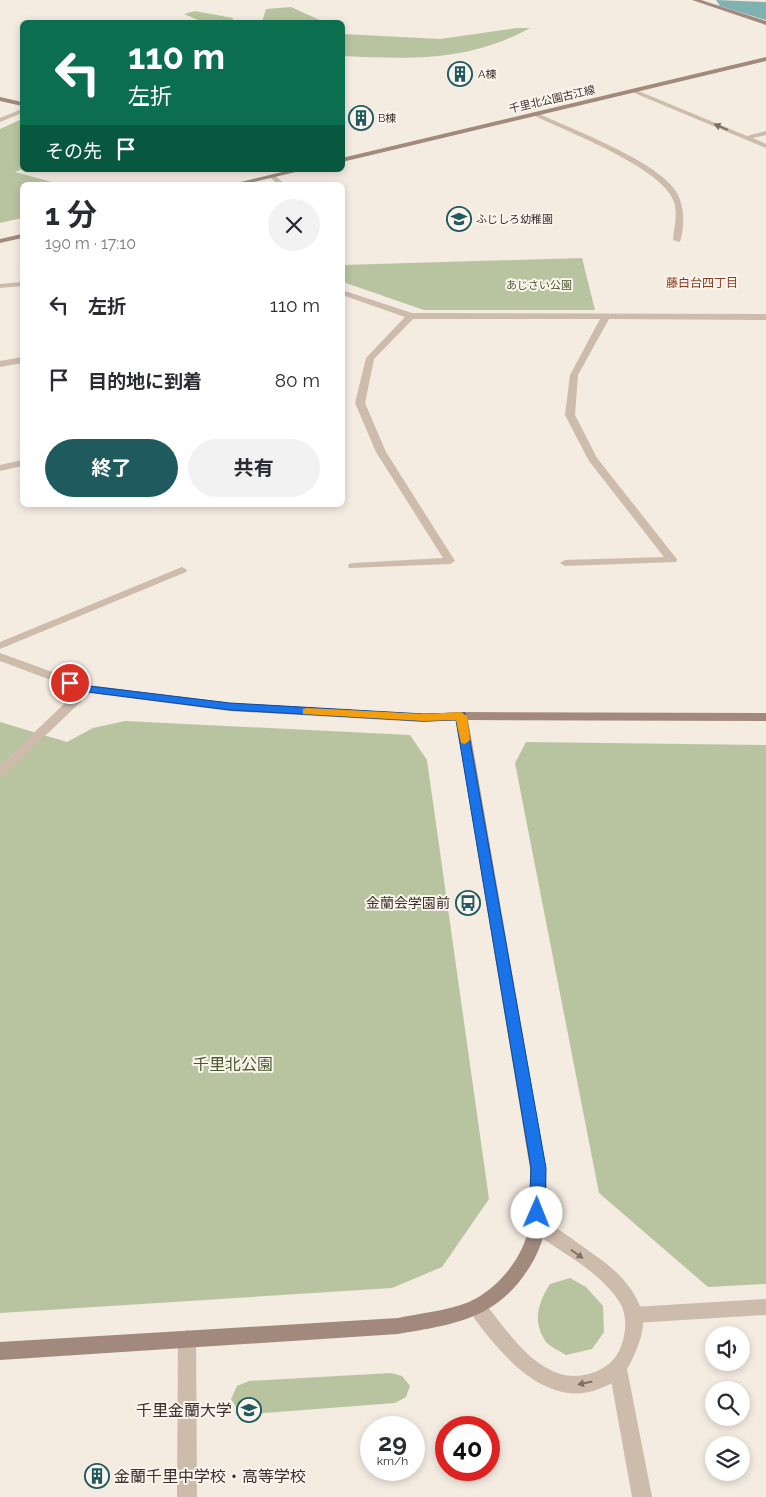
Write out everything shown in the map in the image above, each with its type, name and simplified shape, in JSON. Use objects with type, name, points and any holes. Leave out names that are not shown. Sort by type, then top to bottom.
[{"type":"street","points":[[695,0],[766,24]]},
{"type":"street","name":"千里北公園古江線","points":[[345,159],[766,59]]},
{"type":"street","points":[[634,91],[766,146]]},
{"type":"street","points":[[0,98],[20,103]]},
{"type":"street","points":[[0,120],[20,112]]},
{"type":"street","points":[[535,114],[646,167],[667,183],[678,200],[677,240]]},
{"type":"street","points":[[746,138],[766,133]]},
{"type":"street","points":[[264,172],[273,176],[279,182]]},
{"type":"street","points":[[246,182],[291,172]]},
{"type":"street","points":[[0,241],[20,236]]},
{"type":"street","points":[[0,286],[20,284]]},
{"type":"street","points":[[345,293],[411,316],[766,317]]},
{"type":"street","points":[[353,566],[401,562],[450,561],[381,452],[360,403],[370,358],[411,316]]},
{"type":"street","points":[[565,563],[672,560],[592,459],[570,415],[574,375],[606,318]]},
{"type":"street","points":[[0,364],[20,360]]},
{"type":"street","points":[[0,468],[20,463]]},
{"type":"street","points":[[0,646],[182,570]]},
{"type":"street","points":[[0,657],[88,689],[230,707],[424,718],[461,716],[766,717]]},
{"type":"street","points":[[0,772],[88,689]]},
{"type":"street","points":[[0,1351],[398,1326],[442,1318],[477,1307],[515,1274],[530,1250],[537,1226],[538,1168],[461,716]]},
{"type":"street","points":[[477,1307],[508,1345],[536,1372],[560,1383],[579,1385],[601,1379],[618,1369],[635,1335],[634,1316],[627,1297],[616,1283],[537,1226]]},
{"type":"street","points":[[634,1316],[766,1307]]},
{"type":"street","points":[[187,1340],[187,1497]]},
{"type":"street","points":[[618,1369],[642,1497]]},
{"type":"green space","points":[[291,7],[320,20],[263,20],[266,9]]},
{"type":"green space","points":[[195,11],[233,18],[232,20],[198,20],[184,14]]},
{"type":"green space","points":[[517,28],[530,28],[507,39],[461,53],[392,58],[345,56],[345,34],[440,39]]},
{"type":"green space","points":[[20,120],[20,170],[15,172],[52,182],[20,182],[20,218],[0,223],[0,129]]},
{"type":"green space","name":"あじさい公園","points":[[582,258],[595,310],[424,310],[345,283],[345,265]]},
{"type":"green space","name":"千里北公園","points":[[125,721],[410,735],[427,760],[489,1199],[442,1267],[392,1288],[0,1313],[0,722],[67,742],[93,728]]},
{"type":"green space","points":[[526,742],[766,745],[766,1284],[708,1287],[599,1193],[515,763]]},
{"type":"green space","points":[[570,1278],[586,1287],[603,1306],[604,1332],[592,1349],[566,1355],[546,1342],[539,1327],[538,1312],[542,1298],[550,1284]]},
{"type":"green space","points":[[391,1373],[402,1376],[410,1386],[406,1397],[395,1403],[252,1414],[238,1410],[231,1399],[237,1386],[249,1381]]},
{"type":"waterway","points":[[730,0],[766,11]]},
{"type":"slow traffic","points":[[307,711],[424,718],[461,716],[465,740]]},
{"type":"place","name":"A棟","points":[[460,74]]},
{"type":"place","name":"B棟","points":[[361,118]]},
{"type":"place","name":"ふじしろ幼稚園","points":[[459,219]]},
{"type":"place","name":"金蘭会学園前","points":[[468,903]]},
{"type":"place","name":"千里金蘭大学","points":[[249,1410]]},
{"type":"place","name":"金蘭千里中学校・高等学校","points":[[97,1476]]},
{"type":"district","name":"藤白台四丁目","points":[[702,283]]},
{"type":"route","points":[[70,683],[88,689],[230,707],[424,718],[461,716],[538,1168],[537,1213]]}]
